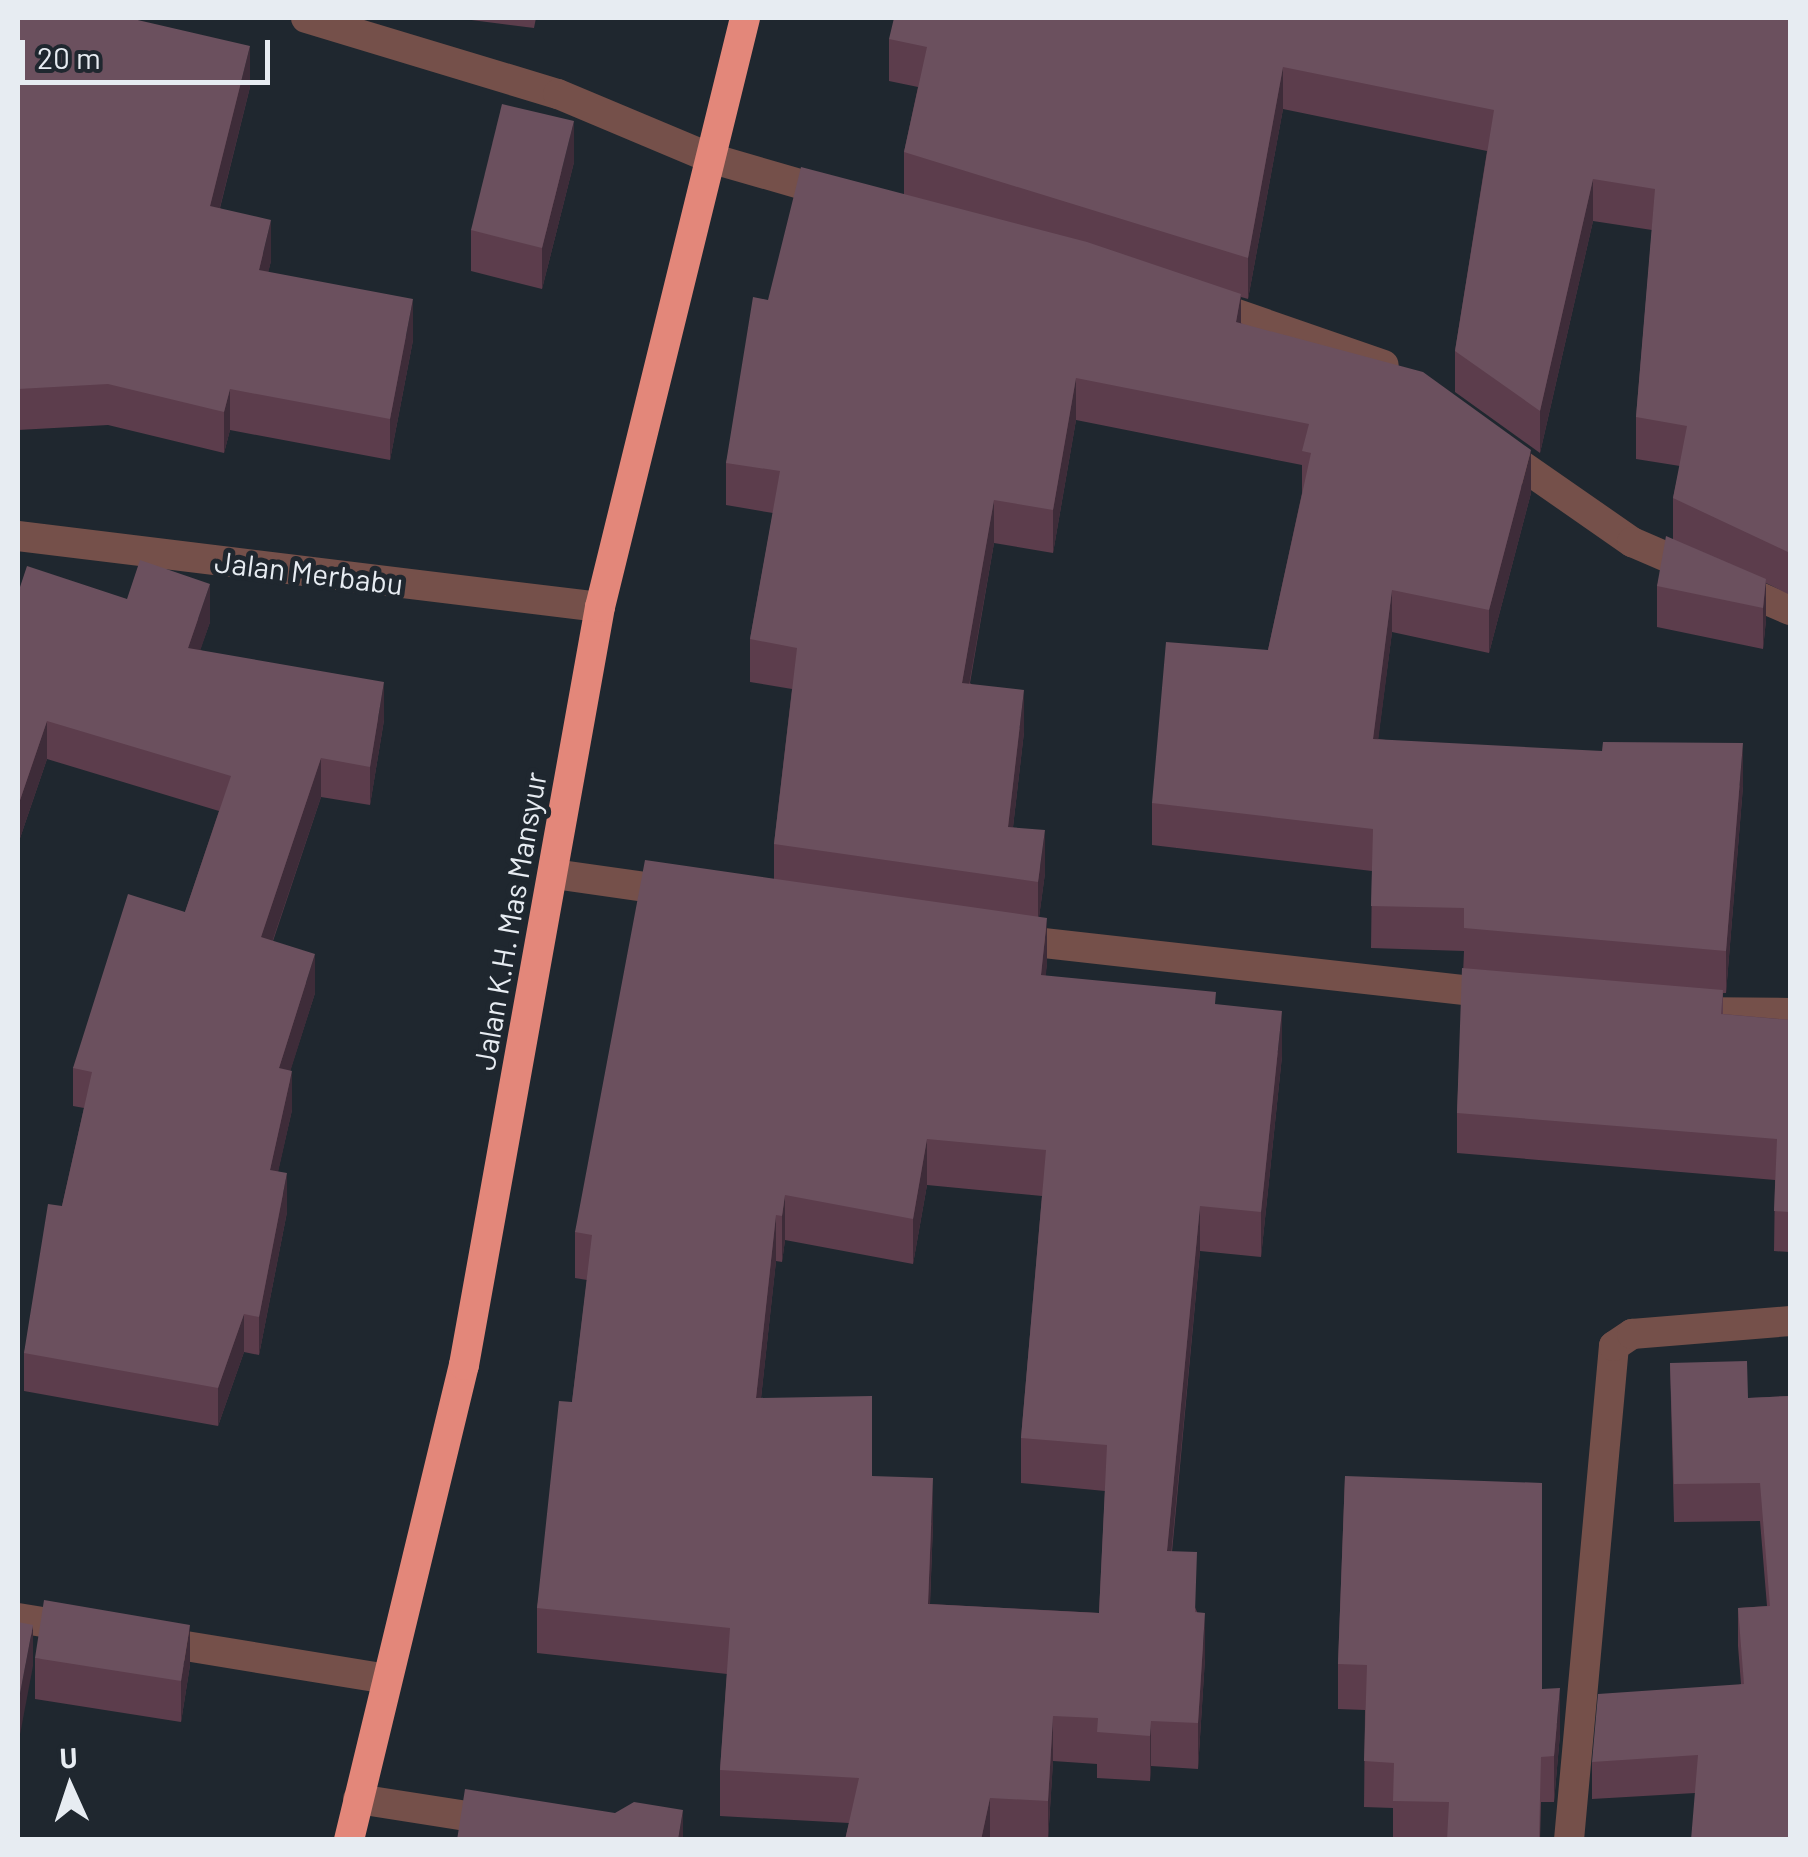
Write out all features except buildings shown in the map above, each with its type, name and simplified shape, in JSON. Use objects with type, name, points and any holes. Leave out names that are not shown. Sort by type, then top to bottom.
[{"type":"highway","name":"Jalan K.H. Mas Mansyur","points":[[349,1840],[464,1365],[600,607],[744,18]]},
{"type":"street","points":[[306,18],[558,94],[710,158],[862,202]]},
{"type":"street","points":[[1173,292],[1385,365],[1412,382]]},
{"type":"street","points":[[1477,431],[1632,542],[1790,610]]},
{"type":"street","name":"Jalan Merbabu","points":[[18,536],[600,607]]},
{"type":"street","points":[[554,874],[712,897]]},
{"type":"street","points":[[969,934],[1530,997]]},
{"type":"street","points":[[1646,1010],[1790,1013]]},
{"type":"street","points":[[1570,1840],[1614,1346],[1632,1334],[1790,1321]]},
{"type":"street","points":[[18,1618],[386,1679]]},
{"type":"street","points":[[358,1799],[525,1825]]}]
